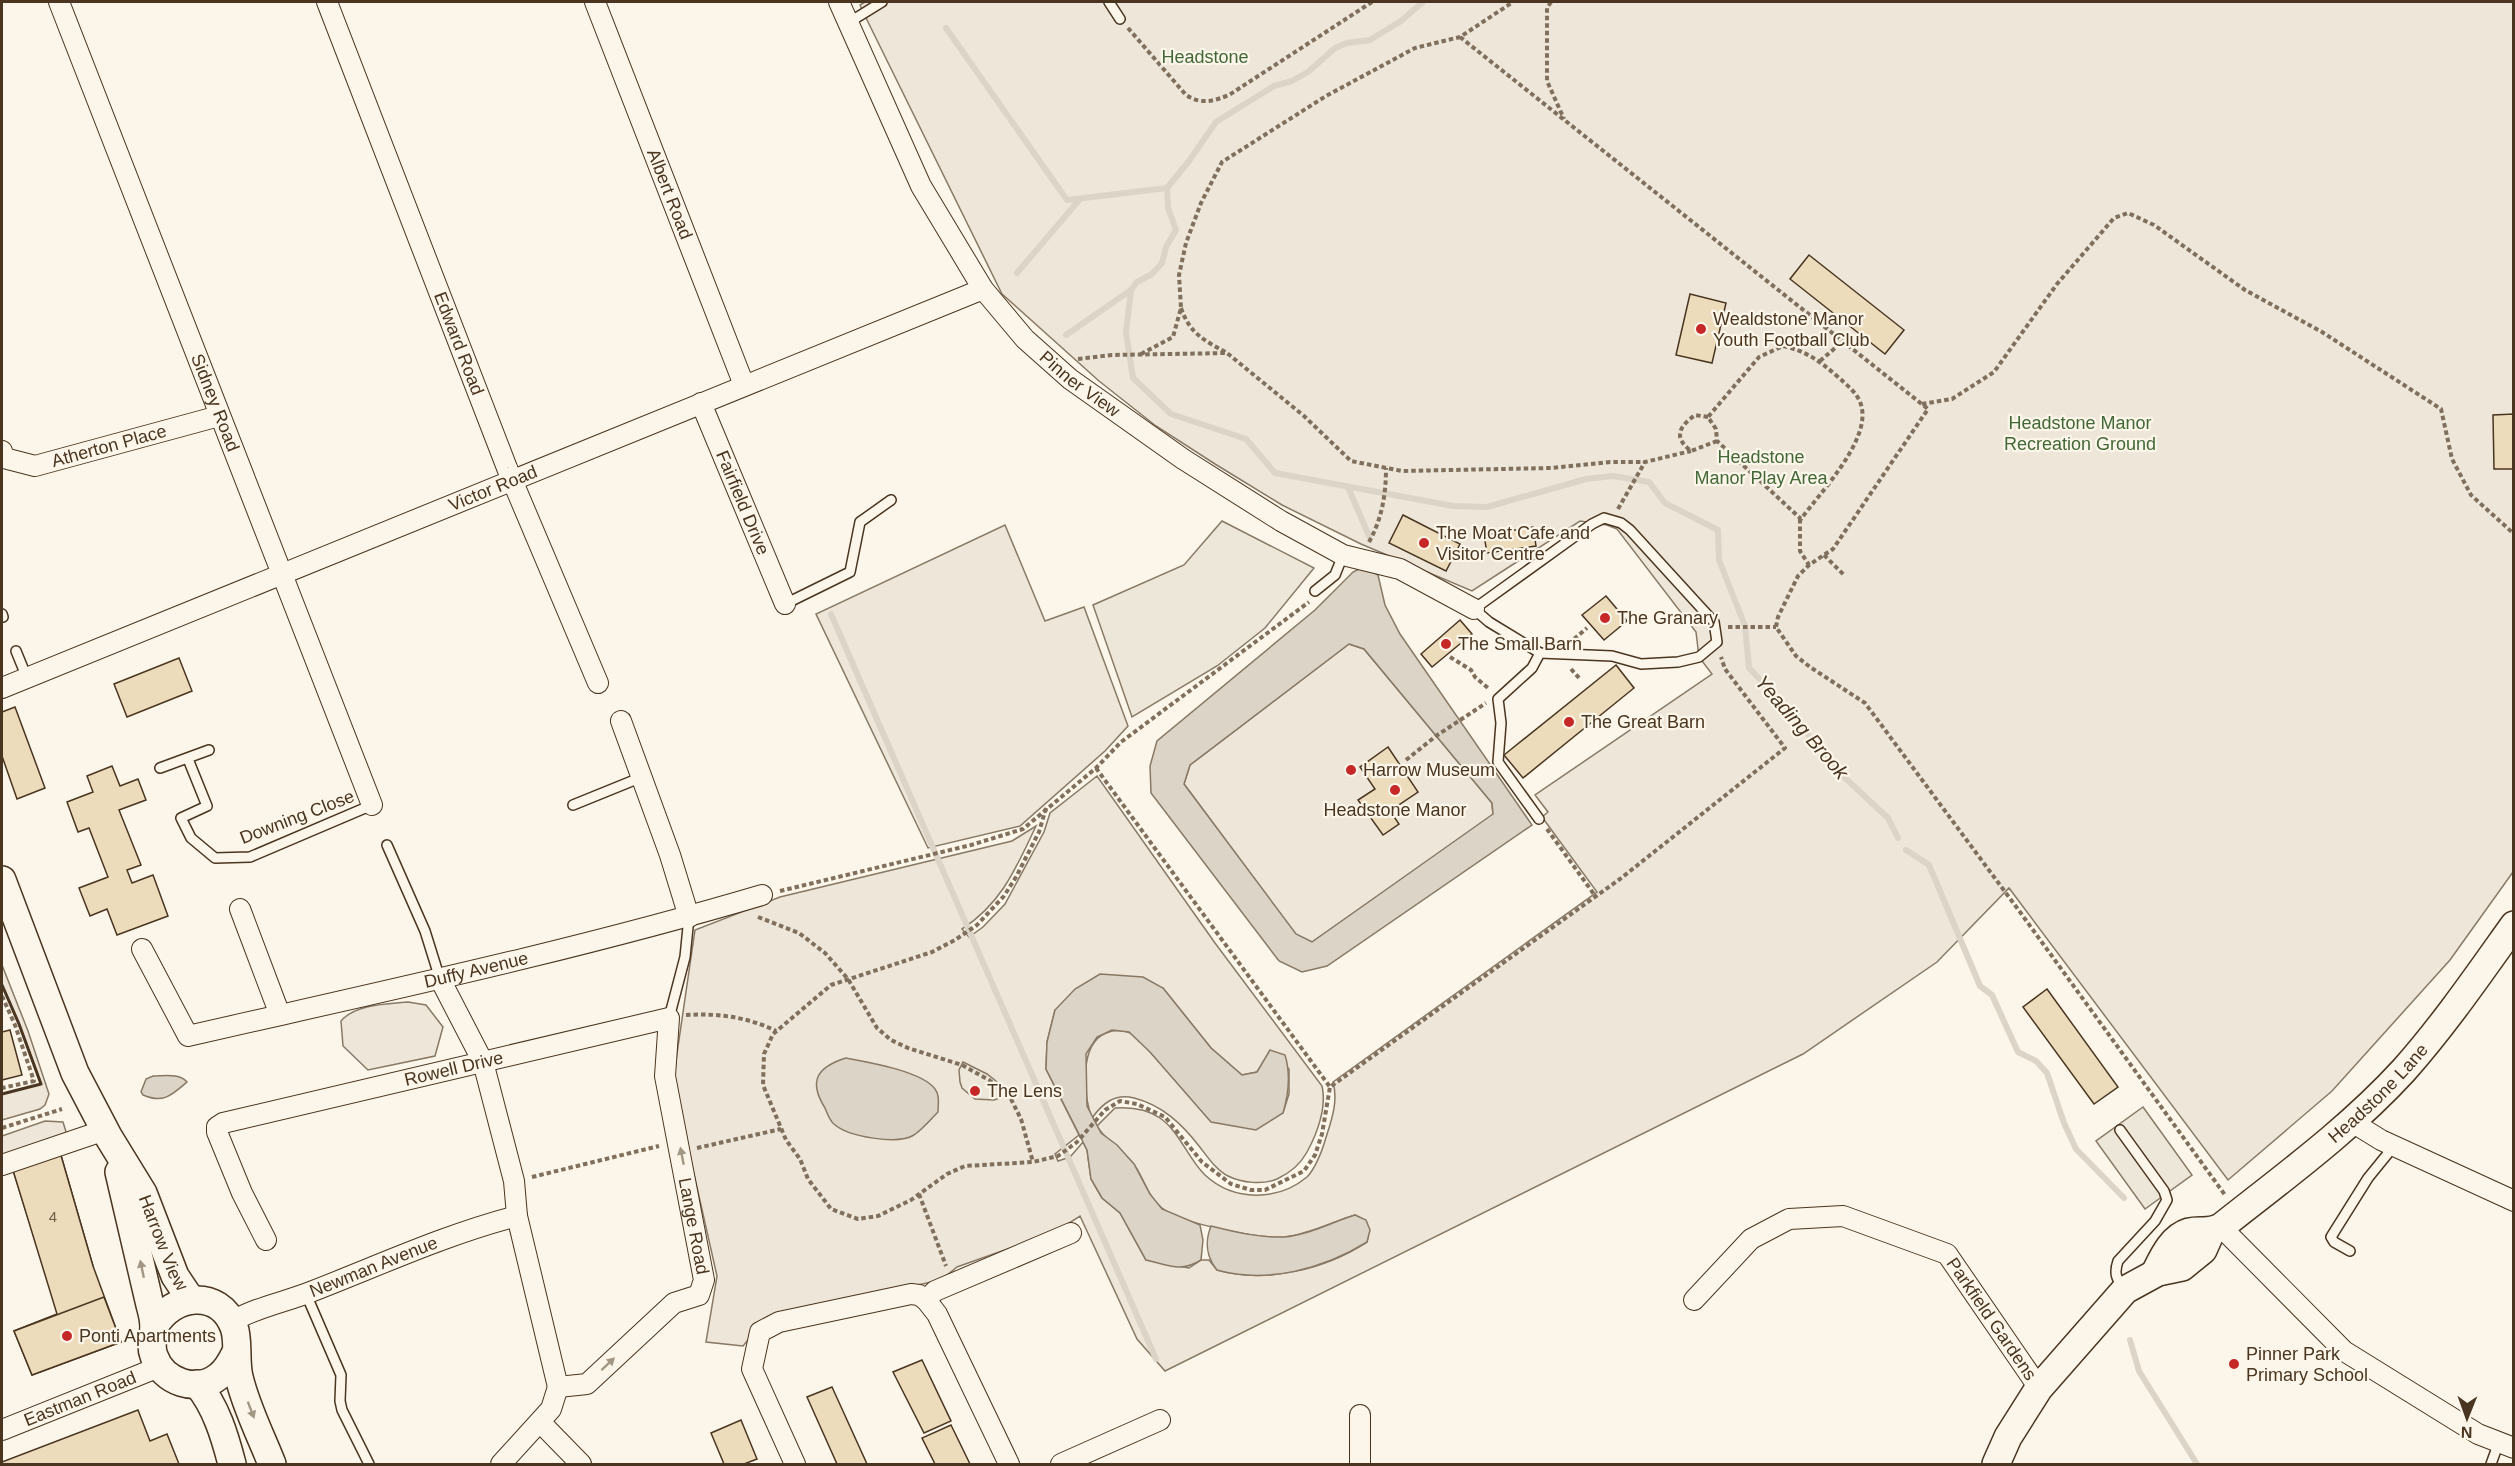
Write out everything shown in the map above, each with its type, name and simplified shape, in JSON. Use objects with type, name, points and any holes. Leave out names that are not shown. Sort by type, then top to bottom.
[{"type":"street","name":"Sidney Road","points":[[59,2],[372,805]]},
{"type":"street","name":"Edward Road","points":[[327,2],[503,458],[514,479],[598,683]]},
{"type":"street","name":"Albert Road","points":[[594,2],[744,385]]},
{"type":"street","name":"Pinner View","points":[[838,2],[921,186],[983,289],[1025,339],[1070,380],[1183,459],[1281,521],[1351,557],[1400,569],[1474,609]]},
{"type":"street","name":"Victor Road","points":[[2,688],[983,289]]},
{"type":"street","name":"Fairfield Drive","points":[[700,403],[785,604]]},
{"type":"street","name":"Atherton Place","points":[[2,451],[4,458],[35,466],[219,416]]},
{"type":"street","points":[[621,721],[670,855],[689,917]]},
{"type":"street","name":"Harrow View","points":[[2,880],[75,1074],[106,1133],[143,1193],[175,1276],[191,1300],[216,1305],[231,1322]]},
{"type":"street","name":"Duffy Avenue","points":[[142,949],[188,1036],[440,979],[689,917],[762,895]]},
{"type":"street","points":[[240,909],[280,1015]]},
{"type":"street","name":"Headstone Lane","points":[[1996,1464],[2008,1437],[2039,1388],[2125,1290],[2158,1272],[2156,1271],[2166,1250],[2188,1232],[2223,1224],[2281,1181],[2352,1122],[2404,1069],[2470,986],[2514,925]]},
{"type":"street","points":[[440,979],[483,1062],[514,1181],[517,1216],[558,1387],[551,1409],[541,1423],[501,1464]]},
{"type":"street","name":"Rowell Drive","points":[[266,1240],[242,1193],[217,1132],[218,1127],[223,1123],[675,1017]]},
{"type":"street","name":"Lange Road","points":[[558,1387],[587,1384],[674,1303],[699,1295],[704,1280],[665,1076],[675,1017]]},
{"type":"street","points":[[2352,1122],[2394,1146],[2514,1201]]},
{"type":"street","points":[[2,1165],[106,1133]]},
{"type":"street","name":"Harrow View","points":[[106,1133],[126,1196],[154,1327],[151,1344],[159,1367]]},
{"type":"street","name":"Newman Avenue","points":[[231,1322],[242,1315],[306,1294],[482,1225],[517,1216]]},
{"type":"street","name":"Parkfield Gardens","points":[[1694,1300],[1751,1239],[1789,1219],[1843,1216],[1947,1254],[2039,1388]]},
{"type":"street","points":[[2223,1224],[2344,1351],[2478,1434],[2506,1445]]},
{"type":"street","points":[[926,1300],[932,1293],[943,1287],[1071,1233]]},
{"type":"street","points":[[795,1464],[752,1369],[760,1332],[779,1322],[911,1294],[919,1295],[926,1300],[937,1314],[1009,1464]]},
{"type":"street","points":[[154,1327],[167,1309],[191,1300]]},
{"type":"street","points":[[159,1367],[173,1379],[189,1384],[209,1383],[219,1377],[229,1366],[235,1354],[237,1342],[231,1322]]},
{"type":"street","points":[[235,1354],[239,1379],[272,1464]]},
{"type":"street","name":"Eastman Road","points":[[2,1430],[159,1367]]},
{"type":"street","points":[[197,1384],[208,1397],[232,1464]]},
{"type":"street","points":[[1360,1415],[1360,1464]]},
{"type":"street","points":[[1061,1464],[1160,1420]]},
{"type":"street","points":[[541,1423],[581,1464]]},
{"type":"lane","points":[[848,23],[882,2]]},
{"type":"lane","points":[[1109,2],[1120,19]]},
{"type":"lane","points":[[785,604],[850,572],[860,522],[891,500]]},
{"type":"lane","points":[[1604,518],[1612,519],[1630,530],[1714,622],[1717,642],[1699,657],[1678,663],[1641,664],[1612,656],[1540,653],[1489,622],[1474,609],[1592,524],[1604,518]]},
{"type":"lane","points":[[1315,591],[1335,575],[1351,557]]},
{"type":"lane","points":[[16,651],[27,678]]},
{"type":"lane","points":[[1539,819],[1498,762],[1501,723],[1498,699],[1532,668],[1540,653]]},
{"type":"lane","points":[[160,768],[208,750]]},
{"type":"lane","name":"Downing Close","points":[[188,759],[207,806],[181,818],[191,838],[214,858],[250,857],[372,805]]},
{"type":"lane","points":[[573,805],[642,777]]},
{"type":"lane","points":[[387,844],[424,931],[440,979]]},
{"type":"lane","points":[[675,1017],[689,917]]},
{"type":"lane","points":[[2120,1130],[2164,1191],[2167,1200],[2155,1221],[2118,1261],[2116,1277],[2125,1290]]},
{"type":"lane","points":[[2350,1251],[2334,1242],[2331,1237],[2368,1178],[2394,1146]]},
{"type":"lane","points":[[306,1294],[341,1375],[342,1410],[369,1464]]},
{"type":"lane","points":[[2491,1464],[2506,1445]]},
{"type":"path","points":[[1120,19],[1186,95],[1195,101],[1214,101],[1229,95],[1372,2]]},
{"type":"path","points":[[1138,356],[1173,337],[1180,308],[1179,275],[1186,243],[1201,203],[1222,162],[1326,96],[1415,48],[1460,37],[1513,2]]},
{"type":"path","points":[[1551,2],[1547,8],[1547,81],[1565,121]]},
{"type":"path","points":[[1460,37],[1928,408],[1833,549],[1809,565],[1798,576],[1778,617],[1776,627],[1796,656],[1865,703],[2020,912],[2223,1224]]},
{"type":"path","points":[[1922,404],[1952,399],[1994,372],[2057,284],[2114,218],[2128,213],[2154,225],[2245,290],[2322,332],[2441,409],[2452,459],[2471,495],[2514,534]]},
{"type":"path","points":[[1180,308],[1185,322],[1198,337],[1227,353],[1304,416],[1351,461],[1402,471],[1551,468],[1610,462],[1644,465],[1717,441]]},
{"type":"path","points":[[1820,361],[1842,342]]},
{"type":"path","points":[[1708,417],[1759,357],[1783,346],[1802,350],[1820,361],[1855,393],[1862,409],[1860,433],[1841,465],[1800,519],[1800,551],[1809,565]]},
{"type":"path","points":[[1050,361],[1112,355],[1227,353]]},
{"type":"path","points":[[1691,451],[1682,444],[1679,433],[1683,424],[1695,415],[1708,417],[1716,429],[1717,441],[1800,519]]},
{"type":"path","points":[[1628,492],[1644,465]]},
{"type":"path","points":[[1351,557],[1374,532],[1384,501],[1386,468]]},
{"type":"path","points":[[1824,555],[1844,575]]},
{"type":"path","points":[[762,895],[1023,829],[1096,768],[1121,742],[1218,672],[1310,601],[1315,591]]},
{"type":"path","points":[[1736,626],[1776,627]]},
{"type":"path","points":[[1046,808],[1039,832],[1016,877],[1004,896],[977,926],[932,952],[831,985],[776,1030],[764,1054],[763,1085],[786,1140],[800,1159],[808,1179],[831,1209],[858,1219],[885,1214],[911,1200],[947,1174],[966,1166],[1034,1162],[1058,1156],[1077,1142],[1105,1110],[1120,1101],[1137,1104],[1165,1117],[1202,1162],[1231,1184],[1251,1190],[1264,1190],[1304,1171],[1315,1155],[1322,1134],[1330,1087],[1596,897],[1785,748],[1725,669],[1717,642]]},
{"type":"path","points":[[1406,760],[1436,736],[1484,704],[1498,699],[1492,690],[1475,677],[1471,670],[1450,657]]},
{"type":"path","points":[[1096,768],[1330,1087]]},
{"type":"path","points":[[1539,819],[1596,897]]},
{"type":"path","points":[[724,907],[799,933],[825,953],[848,980],[877,1028],[891,1040],[908,1048],[962,1065],[989,1080],[1010,1097],[1022,1119],[1034,1162]]},
{"type":"path","points":[[2,996],[15,1025],[34,1080],[2,1088]]},
{"type":"path","points":[[675,1017],[715,1014],[754,1022],[776,1030]]},
{"type":"path","points":[[2,1128],[62,1109]]},
{"type":"path","points":[[690,1150],[781,1129]]},
{"type":"path","points":[[514,1181],[669,1144]]},
{"type":"path","points":[[919,1194],[950,1276]]},
{"type":"green space","name":"Headstone Manor Recreation Ground","points":[[865,2],[2513,2],[2513,872],[2450,960],[2332,1091],[2228,1180],[2009,888],[1937,962],[1803,1054],[1165,1371],[1137,1339],[1080,1216],[1055,1232],[957,1267],[941,1280],[767,1317],[743,1346],[706,1342],[717,1276],[673,1081],[695,930],[780,897],[1012,841],[1036,826],[998,896],[976,919],[962,929],[969,937],[983,927],[1005,904],[1044,832],[1050,813],[1097,776],[1215,943],[1322,1086],[1323,1103],[1311,1145],[1301,1161],[1282,1177],[1259,1183],[1228,1176],[1212,1162],[1178,1123],[1162,1110],[1144,1101],[1127,1097],[1115,1098],[1105,1104],[1092,1118],[1085,1084],[1087,1059],[1097,1039],[1114,1031],[1129,1033],[1137,1037],[1190,1097],[1283,1113],[1289,1094],[1289,1069],[1271,1051],[1257,1072],[1242,1075],[1211,1048],[1163,988],[1055,1010],[1047,1042],[1046,1069],[1079,1135],[1055,1154],[1058,1161],[1070,1157],[1083,1142],[1087,1150],[1091,1179],[1102,1198],[1120,1213],[1146,1260],[1189,1268],[1201,1260],[1209,1260],[1217,1270],[1236,1274],[1256,1275],[1295,1271],[1351,1252],[1367,1242],[1368,1226],[1355,1215],[1303,1233],[1274,1237],[1241,1233],[1186,1220],[1172,1214],[1157,1203],[1132,1162],[1104,1136],[1097,1126],[1115,1108],[1150,1112],[1167,1124],[1205,1175],[1217,1184],[1242,1194],[1270,1194],[1283,1191],[1307,1177],[1323,1148],[1331,1121],[1335,1098],[1333,1082],[1597,892],[1542,817],[1548,812],[1535,795],[1712,674],[1699,657],[1696,632],[1617,529],[1580,521],[1472,591],[1361,544],[1282,505],[1156,426],[1099,381],[1002,294],[860,5]]},
{"type":"green space","points":[[1005,525],[1045,621],[1084,607],[1128,726],[1105,751],[1020,826],[928,848],[816,614]]},
{"type":"green space","points":[[1349,644],[1364,649],[1492,803],[1493,815],[1312,942],[1296,935],[1184,784],[1190,765]]},
{"type":"green space","points":[[2,965],[28,1031],[49,1094],[45,1105],[40,1109],[2,1120],[2,1094],[41,1084],[2,985]]},
{"type":"green space","points":[[408,1002],[426,1005],[443,1027],[435,1056],[368,1070],[343,1046],[341,1021],[347,1015],[363,1008]]},
{"type":"green space","points":[[45,1121],[63,1122],[67,1135],[2,1159],[2,1136]]},
{"type":"shaded area","points":[[1222,521],[1314,568],[1265,628],[1217,666],[1132,717],[1093,605],[1184,565]]},
{"type":"shaded area","points":[[1361,568],[1378,575],[1385,605],[1400,634],[1532,825],[1327,966],[1302,972],[1279,961],[1151,793],[1150,766],[1157,741],[1315,610],[1353,572]],"holes":[[[1349,644],[1364,649],[1492,803],[1493,814],[1312,942],[1296,934],[1184,784],[1190,765]]]},
{"type":"shaded area","points":[[1100,974],[1143,977],[1163,988],[1211,1048],[1242,1075],[1257,1072],[1270,1050],[1285,1055],[1288,1084],[1283,1113],[1256,1130],[1211,1122],[1150,1052],[1129,1032],[1112,1030],[1097,1037],[1086,1054],[1087,1106],[1101,1133],[1117,1145],[1134,1164],[1150,1194],[1162,1209],[1200,1225],[1203,1240],[1201,1260],[1194,1264],[1174,1267],[1146,1260],[1120,1213],[1102,1198],[1091,1179],[1087,1150],[1046,1069],[1047,1042],[1055,1010],[1075,989]]},
{"type":"shaded area","points":[[846,1058],[894,1068],[919,1077],[938,1094],[938,1112],[917,1133],[907,1138],[873,1138],[841,1129],[829,1117],[817,1090],[817,1083],[822,1071]]},
{"type":"shaded area","points":[[963,1062],[987,1074],[1012,1094],[994,1100],[975,1099],[962,1088],[960,1082],[959,1070]]},
{"type":"shaded area","points":[[153,1076],[176,1076],[187,1082],[167,1097],[150,1098],[141,1092],[146,1079]]},
{"type":"shaded area","points":[[2143,1107],[2192,1175],[2145,1209],[2096,1141]]},
{"type":"shaded area","points":[[1355,1215],[1366,1220],[1370,1230],[1367,1242],[1350,1252],[1314,1266],[1275,1274],[1236,1274],[1217,1270],[1209,1254],[1207,1243],[1211,1226],[1256,1236],[1284,1237],[1311,1231]]},
{"type":"building","points":[[1809,255],[1904,330],[1885,354],[1790,279]]},
{"type":"building","name":"Wealdstone Manor Youth Football Club","points":[[1690,294],[1726,303],[1712,363],[1676,355]]},
{"type":"building","points":[[2514,414],[2514,469],[2494,469],[2493,415]]},
{"type":"building","name":"The Moat Cafe and Visitor Centre","points":[[1403,515],[1460,544],[1446,571],[1389,543]]},
{"type":"building","points":[[1533,527],[1536,546],[1487,553],[1484,535]]},
{"type":"building","name":"The Granary","points":[[1606,596],[1627,621],[1604,640],[1582,615]]},
{"type":"building","name":"The Small Barn","points":[[1460,620],[1472,634],[1432,667],[1421,654]]},
{"type":"building","points":[[179,658],[192,691],[127,717],[114,684]]},
{"type":"building","name":"The Great Barn","points":[[1616,665],[1634,688],[1523,778],[1504,755]]},
{"type":"building","points":[[15,707],[45,788],[17,799],[2,756],[2,712]]},
{"type":"building","name":"Headstone Manor","points":[[1388,747],[1418,792],[1390,811],[1399,824],[1383,835],[1358,800],[1375,789],[1360,767]]},
{"type":"building","points":[[112,766],[120,786],[138,779],[146,800],[119,810],[141,865],[127,870],[132,883],[153,875],[168,916],[117,935],[107,909],[90,916],[79,888],[108,877],[89,828],[78,832],[67,802],[93,792],[87,776]]},
{"type":"building","points":[[2047,989],[2118,1087],[2094,1104],[2023,1007]]},
{"type":"building","points":[[10,1030],[22,1075],[2,1080],[2,1032]]},
{"type":"building","points":[[60,1152],[93,1266],[48,1281],[12,1167]]},
{"type":"building","points":[[60,1152],[93,1266],[121,1342],[32,1375],[14,1331],[57,1314],[12,1167]]},
{"type":"building","name":"Ponti Apartments","points":[[104,1297],[121,1342],[32,1375],[14,1331]]},
{"type":"building","points":[[922,1360],[951,1421],[924,1433],[893,1372]]},
{"type":"building","points":[[832,1387],[867,1464],[837,1464],[807,1397]]},
{"type":"building","points":[[138,1410],[150,1441],[167,1434],[179,1464],[2,1464],[2,1462]]},
{"type":"building","points":[[741,1420],[757,1459],[744,1464],[724,1464],[711,1433]]},
{"type":"building","points":[[951,1425],[970,1464],[935,1464],[922,1438]]},
{"type":"waterway","name":"Yeading Brook","points":[[1423,2],[1401,21],[1370,40],[1347,43],[1335,48],[1308,72],[1292,81],[1274,86],[1216,122],[1167,188],[1168,208],[1176,230],[1166,247],[1162,263],[1152,274],[1137,282],[1131,290],[1126,332],[1133,378],[1171,414],[1246,439],[1275,473],[1453,506],[1487,507],[1586,479],[1613,476],[1649,482],[1665,503],[1718,530],[1719,560],[1745,626],[1749,668],[1793,714],[1827,761],[1888,818],[1898,838]]},
{"type":"waterway","points":[[946,28],[1067,200],[1167,188]]},
{"type":"waterway","points":[[1017,273],[1080,199]]},
{"type":"waterway","points":[[1066,335],[1131,290]]},
{"type":"waterway","name":"Yeading Brook","points":[[1348,487],[1369,536]]},
{"type":"waterway","points":[[831,614],[1156,1359]]},
{"type":"waterway","name":"Yeading Brook","points":[[1906,850],[1929,865],[1980,986],[1992,995],[2018,1052],[2036,1061],[2047,1073],[2064,1123],[2076,1149],[2124,1198]]},
{"type":"waterway","name":"Yeading Brook","points":[[2130,1340],[2139,1371],[2197,1464]]},
{"type":"wall","points":[[2,985],[41,1084],[2,1094]]},
{"type":"place","name":"Wealdstone Manor Youth Football Club","points":[[1701,329]]},
{"type":"place","name":"The Moat Cafe and Visitor Centre","points":[[1424,543]]},
{"type":"place","name":"The Granary","points":[[1605,618]]},
{"type":"place","name":"The Small Barn","points":[[1446,644]]},
{"type":"place","name":"The Great Barn","points":[[1569,722]]},
{"type":"place","name":"Harrow Museum","points":[[1351,770]]},
{"type":"place","name":"Headstone Manor","points":[[1395,790]]},
{"type":"place","name":"The Lens","points":[[975,1091]]},
{"type":"place","name":"Ponti Apartments","points":[[67,1336]]},
{"type":"place","name":"Pinner Park Primary School","points":[[2234,1364]]},
{"type":"park label","name":"Headstone","points":[[1205,57]]},
{"type":"park label","name":"Headstone Manor Play Area","points":[[1761,467]]}]
